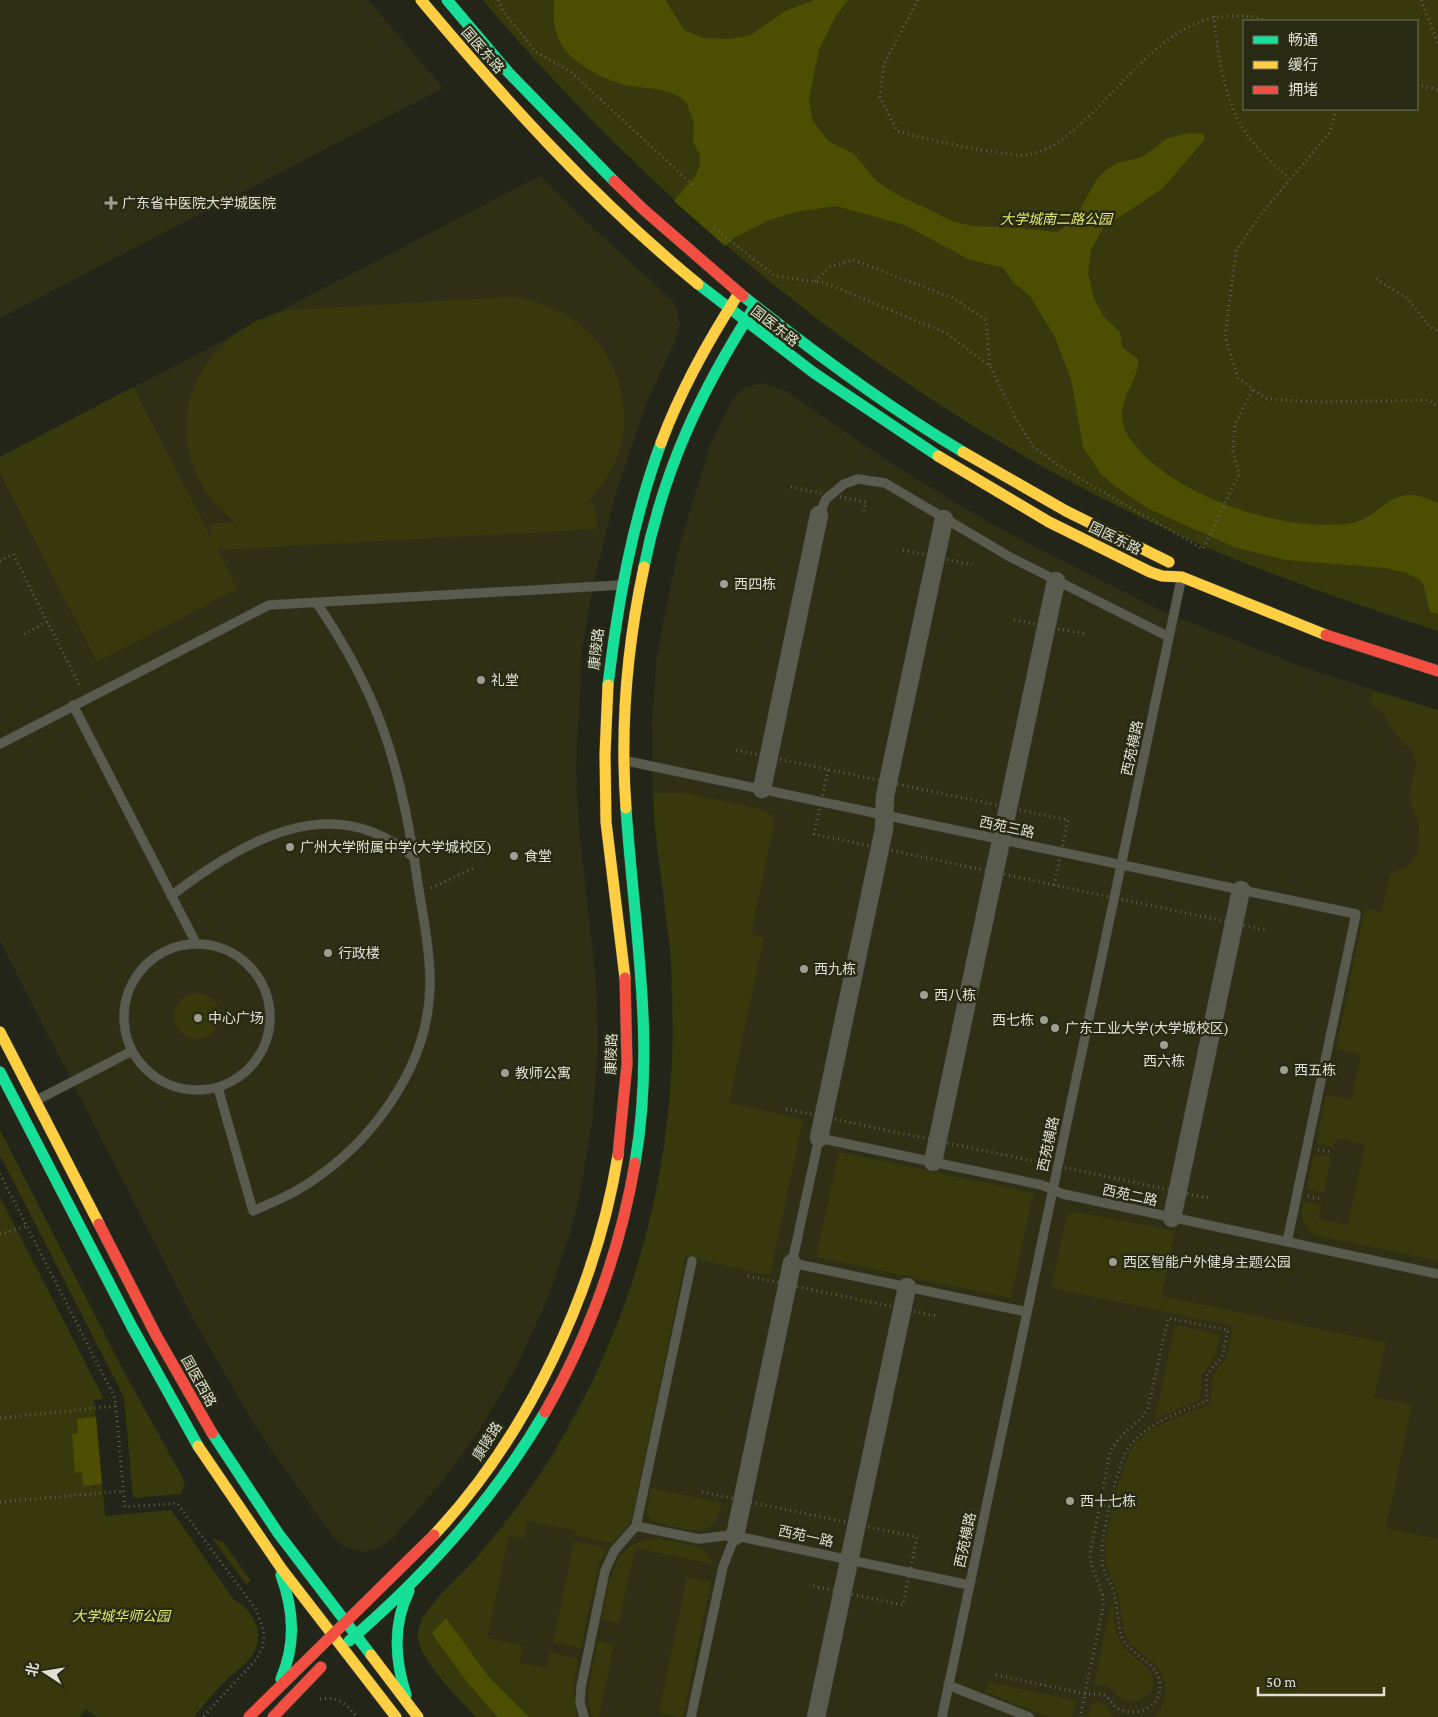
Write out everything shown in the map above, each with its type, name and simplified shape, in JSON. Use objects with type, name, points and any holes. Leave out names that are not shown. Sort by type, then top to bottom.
[{"type":"main road","name":"国医东路","points":[[421,0],[473,62],[554,150],[660,251],[744,321],[875,417],[983,485],[1115,556],[1161,576],[1182,577],[1332,637],[1438,671]]},
{"type":"main road","name":"国医东路","points":[[447,0],[562,131],[627,195],[755,306],[843,372],[918,423],[1032,493],[1170,562],[1182,577]]},
{"type":"main road","name":"康陵路","points":[[249,1717],[278,1685],[333,1635],[440,1528],[486,1471],[519,1417],[561,1340],[578,1299],[602,1230],[618,1154],[626,1080],[628,1037],[623,960],[606,823],[604,773],[609,663],[621,585],[643,498],[670,422],[698,359],[728,308],[740,293]]},
{"type":"main road","points":[[273,1717],[336,1653],[416,1580],[464,1528],[525,1445],[557,1391],[587,1333],[613,1261],[635,1166],[645,1071],[642,957],[626,823],[624,760],[624,716],[632,636],[647,554],[658,510],[687,429],[702,393],[744,321],[755,306]]},
{"type":"main road","name":"国医西路","points":[[0,1032],[156,1335],[214,1437],[278,1533],[418,1717]]},
{"type":"main road","points":[[0,1072],[180,1416],[205,1458],[275,1559],[333,1635],[336,1653],[396,1717]]},
{"type":"main road","points":[[275,1559],[289,1599],[293,1624],[289,1658],[278,1685]]},
{"type":"main road","points":[[410,1707],[399,1669],[396,1636],[402,1606],[407,1593],[416,1580]]},
{"type":"street","points":[[762,789],[820,515]]},
{"type":"street","points":[[819,1138],[884,829],[885,796],[944,519]]},
{"type":"street","points":[[933,1162],[1056,581]]},
{"type":"street","points":[[1172,1218],[1241,890]]},
{"type":"street","points":[[735,1536],[792,1262]]},
{"type":"street","points":[[816,1717],[907,1287]]},
{"type":"lane","points":[[820,515],[826,499],[837,488],[851,480],[868,479],[892,487],[944,519],[1056,581],[1169,637]]},
{"type":"lane","name":"西苑横路","points":[[942,1717],[1182,577]]},
{"type":"lane","points":[[0,744],[264,606],[621,585]]},
{"type":"lane","points":[[218,1088],[253,1210],[300,1188],[339,1161],[378,1120],[414,1057],[425,1024],[430,974],[414,858],[400,779],[384,729],[353,661],[316,602]]},
{"type":"lane","points":[[73,705],[196,944]]},
{"type":"lane","name":"西苑三路","points":[[624,760],[1356,914],[1287,1242]]},
{"type":"lane","points":[[171,896],[202,872],[243,848],[279,832],[302,825],[325,823],[366,829],[393,841],[414,858]]},
{"type":"lane","points":[[196,944],[221,948],[246,962],[261,981],[270,1008],[269,1033],[259,1057],[242,1075],[218,1088],[194,1090],[167,1084],[144,1067],[132,1051],[127,1036],[124,1016],[127,996],[136,977],[149,962],[162,953],[176,947],[196,944]]},
{"type":"lane","points":[[19,1109],[132,1051]]},
{"type":"lane","points":[[819,1138],[792,1262],[1027,1312]]},
{"type":"lane","name":"西苑二路","points":[[819,1138],[1042,1185],[1063,1194],[1172,1218],[1438,1274]]},
{"type":"lane","points":[[584,1717],[580,1703],[581,1687],[605,1571],[614,1551],[636,1526],[692,1261]]},
{"type":"lane","name":"西苑一路","points":[[636,1526],[699,1539],[735,1536],[969,1585]]},
{"type":"lane","points":[[692,1717],[723,1567],[735,1536]]},
{"type":"lane","points":[[948,1685],[1029,1717]]},
{"type":"path","points":[[498,0],[503,11],[536,52],[571,72],[696,188]]},
{"type":"path","points":[[918,0],[884,64],[880,96],[897,130],[983,151],[1026,155],[1059,144],[1171,38],[1214,16],[1254,16],[1263,20]]},
{"type":"path","points":[[1421,0],[1438,44]]},
{"type":"path","points":[[1214,16],[1222,73],[1236,115],[1264,156],[1289,178]]},
{"type":"path","points":[[1418,85],[1438,90]]},
{"type":"path","points":[[1336,110],[1330,132],[1289,178],[1236,251],[1225,336],[1238,378],[1267,399],[1320,402],[1428,400],[1438,406]]},
{"type":"path","points":[[714,228],[776,276],[825,283],[850,291],[946,333],[990,366]]},
{"type":"path","points":[[814,282],[830,267],[853,260],[953,298],[986,320],[990,366],[1015,417],[1033,446],[1056,464],[1202,549],[1238,474],[1233,451],[1235,424],[1253,389]]},
{"type":"path","points":[[1376,279],[1407,298],[1431,328],[1438,331]]},
{"type":"path","points":[[792,487],[866,502],[863,515]]},
{"type":"path","points":[[904,550],[972,565]]},
{"type":"path","points":[[0,561],[12,554],[86,699]]},
{"type":"path","points":[[1014,620],[1085,634]]},
{"type":"path","points":[[24,634],[47,622]]},
{"type":"path","points":[[736,750],[1068,820],[1054,885]]},
{"type":"path","points":[[828,770],[814,834],[1266,930]]},
{"type":"path","points":[[419,893],[476,867]]},
{"type":"path","points":[[786,1109],[1210,1198]]},
{"type":"path","points":[[0,1174],[115,1398],[125,1507],[176,1503],[255,1608],[261,1621],[264,1636],[257,1661],[203,1717]]},
{"type":"path","points":[[0,1234],[27,1226]]},
{"type":"path","points":[[748,1276],[936,1316]]},
{"type":"path","points":[[996,1675],[1085,1694],[1104,1695],[1118,1709],[1134,1713],[1143,1711],[1153,1705],[1160,1688],[1156,1671],[1125,1643],[1120,1629],[1115,1596],[1102,1561],[1111,1506],[1120,1463],[1135,1440],[1169,1416],[1207,1401],[1206,1378],[1222,1357],[1228,1330],[1168,1318],[1148,1408],[1142,1417],[1123,1433],[1114,1445],[1091,1541],[1090,1559],[1104,1602],[1085,1694],[1080,1717]]},
{"type":"path","points":[[0,1418],[116,1406]]},
{"type":"path","points":[[0,1502],[124,1491]]},
{"type":"path","points":[[702,1492],[918,1538],[904,1605],[809,1585]]},
{"type":"path","points":[[1099,1504],[1111,1506]]},
{"type":"path","points":[[316,1699],[336,1699],[346,1704],[357,1717]]},
{"type":"shaded area","name":"广东省中医院大学城医院","points":[[0,0],[368,0],[443,88],[0,318]]},
{"type":"shaded area","points":[[554,0],[665,0],[684,30],[703,38],[729,39],[751,35],[787,10],[815,0],[848,0],[835,17],[819,49],[809,99],[812,119],[828,141],[854,154],[877,182],[896,194],[955,222],[973,226],[1057,232],[1073,221],[1097,179],[1107,169],[1118,163],[1142,157],[1168,138],[1189,133],[1203,134],[1205,139],[1162,189],[1104,227],[1091,249],[1088,273],[1094,299],[1104,317],[1120,332],[1122,347],[1138,359],[1136,374],[1123,406],[1123,424],[1126,432],[1142,453],[1161,470],[1183,484],[1209,498],[1265,517],[1320,525],[1345,524],[1370,516],[1388,503],[1407,495],[1421,497],[1438,503],[1438,614],[1430,612],[1421,581],[1407,573],[1385,568],[1286,560],[1234,547],[1149,509],[1116,487],[1100,473],[1083,447],[1071,379],[1054,335],[1030,296],[1014,283],[1003,268],[968,259],[905,225],[836,206],[796,212],[769,220],[735,237],[725,246],[674,201],[696,175],[700,164],[700,155],[693,142],[694,123],[686,102],[680,97],[667,92],[609,80],[577,62],[562,45],[557,35],[554,22]]},
{"type":"shaded area","name":"广州大学附属中学(大学城校区)","points":[[540,176],[576,212],[671,299],[677,310],[680,324],[675,341],[648,400],[616,492],[593,586],[582,650],[576,769],[579,829],[596,982],[598,1049],[592,1123],[581,1190],[570,1234],[548,1298],[515,1370],[479,1431],[441,1483],[390,1541],[374,1550],[362,1552],[343,1546],[334,1538],[265,1441],[244,1407],[194,1320],[0,941],[0,457],[228,338],[253,322],[276,313]]},
{"type":"shaded area","name":"广东工业大学(大学城校区)","points":[[763,383],[786,391],[894,465],[990,523],[1161,611],[1306,668],[1438,710],[1438,1717],[476,1717],[422,1652],[418,1637],[422,1617],[475,1559],[521,1501],[553,1454],[593,1380],[627,1301],[650,1223],[666,1143],[673,1053],[671,962],[654,824],[652,721],[657,653],[678,550],[710,445],[733,398],[746,387]]},
{"type":"shaded area","points":[[96,1417],[102,1484],[83,1486],[82,1472],[75,1473],[72,1434],[78,1433],[77,1419]]},
{"type":"shaded area","points":[[446,1618],[489,1677],[529,1717],[498,1717],[480,1697],[432,1633]]},
{"type":"green space","name":"大学城南二路公园","points":[[483,0],[1438,0],[1438,631],[1325,593],[1213,550],[1108,502],[1007,446],[910,385],[816,318],[726,245],[640,168],[559,86]]},
{"type":"green space","points":[[509,297],[546,305],[577,322],[601,346],[617,375],[624,407],[622,441],[609,474],[585,504],[595,503],[597,529],[218,550],[237,589],[97,662],[0,473],[0,457],[133,387],[211,537],[210,524],[235,522],[208,494],[192,463],[186,431],[190,399],[203,369],[225,343],[254,323],[291,310]]},
{"type":"green space","points":[[1374,691],[1438,710],[1438,1261],[1319,1236],[1309,1230],[1302,1217],[1303,1201],[1321,1205],[1318,1219],[1348,1225],[1365,1144],[1336,1138],[1334,1147],[1316,1144],[1326,1095],[1351,1100],[1361,1054],[1336,1049],[1364,912],[1368,909],[1382,912],[1390,873],[1407,867],[1415,858],[1418,849],[1419,827],[1409,797],[1416,764],[1413,753],[1392,730],[1382,711],[1370,704]]},
{"type":"green space","points":[[653,793],[685,793],[764,810],[772,816],[774,824],[751,934],[764,937],[729,1103],[803,1119],[770,1275],[686,1257],[632,1518],[624,1531],[612,1543],[575,1535],[576,1531],[528,1521],[524,1538],[509,1536],[487,1638],[523,1646],[519,1663],[547,1668],[550,1652],[578,1659],[573,1689],[577,1717],[529,1717],[489,1677],[445,1618],[432,1633],[452,1663],[498,1717],[476,1717],[441,1679],[425,1656],[418,1636],[420,1626],[440,1595],[475,1560],[510,1517],[543,1471],[572,1422],[597,1372],[635,1274],[649,1224],[660,1173],[672,1070],[673,1018],[671,965]]},
{"type":"green space","points":[[197,993],[210,997],[216,1003],[220,1016],[216,1029],[210,1035],[197,1039],[184,1035],[178,1029],[174,1016],[178,1003],[184,997]]},
{"type":"green space","points":[[0,1130],[123,1370],[185,1482],[181,1494],[133,1498],[124,1397],[0,1155]]},
{"type":"green space","points":[[839,1152],[1033,1193],[1011,1298],[816,1257]]},
{"type":"green space","points":[[1314,1154],[1331,1157],[1324,1193],[1306,1189]]},
{"type":"green space","name":"大学城华师公园","points":[[0,1197],[104,1399],[94,1400],[105,1516],[171,1510],[234,1600],[246,1608],[257,1627],[258,1641],[252,1656],[218,1689],[194,1717],[97,1717],[85,1709],[80,1717],[0,1717]]},
{"type":"green space","points":[[1076,1212],[1175,1231],[1162,1296],[1386,1343],[1374,1397],[1412,1405],[1386,1528],[1438,1539],[1438,1717],[1154,1717],[1163,1703],[1165,1692],[1164,1680],[1155,1664],[1130,1643],[1125,1632],[1119,1598],[1105,1557],[1107,1533],[1120,1481],[1130,1452],[1135,1444],[1151,1430],[1211,1404],[1212,1380],[1216,1371],[1226,1359],[1233,1326],[1051,1288],[1067,1215]]},
{"type":"green space","points":[[1177,1326],[1220,1335],[1216,1354],[1202,1375],[1200,1400],[1155,1419],[1174,1330]]},
{"type":"green space","points":[[651,1488],[722,1503],[716,1519],[708,1528],[696,1530],[679,1528],[652,1521],[647,1511]]},
{"type":"green space","points":[[212,1538],[223,1542],[251,1581],[246,1584]]},
{"type":"green space","points":[[645,1540],[685,1543],[703,1551],[710,1557],[713,1564],[635,1548],[619,1623],[602,1619],[609,1583],[617,1561],[633,1545]]},
{"type":"green space","points":[[574,1541],[607,1548],[598,1567],[581,1648],[553,1642]]},
{"type":"green space","points":[[687,1577],[711,1582],[683,1717],[680,1717],[659,1712]]},
{"type":"green space","points":[[1112,1601],[1115,1626],[1120,1641],[1148,1669],[1153,1682],[1152,1691],[1138,1701],[1122,1700],[1106,1685],[1094,1685]]},
{"type":"green space","points":[[598,1641],[614,1645],[599,1717],[592,1717],[587,1695]]},
{"type":"green space","points":[[988,1682],[1073,1700],[1075,1703],[1072,1717],[1049,1717],[985,1692]]},
{"type":"green space","points":[[1098,1701],[1105,1704],[1113,1717],[1088,1717],[1091,1705]]},
{"type":"traffic: fast","points":[[447,0],[509,73],[614,181]]},
{"type":"traffic: fast","points":[[698,284],[814,373],[938,456]]},
{"type":"traffic: fast","points":[[743,296],[850,378],[963,452]]},
{"type":"traffic: fast","points":[[644,567],[662,496],[687,431],[701,399],[755,306]]},
{"type":"traffic: fast","points":[[608,685],[616,623],[627,563],[642,502],[661,443]]},
{"type":"traffic: fast","points":[[626,808],[638,941],[643,1029],[644,1073],[635,1163]]},
{"type":"traffic: fast","points":[[0,1072],[132,1327],[198,1446]]},
{"type":"traffic: fast","points":[[349,1641],[378,1616],[432,1563],[457,1535],[503,1476],[545,1412]]},
{"type":"traffic: fast","points":[[212,1433],[278,1533],[371,1655]]},
{"type":"traffic: fast","points":[[281,1575],[289,1602],[292,1627],[289,1653],[281,1679]]},
{"type":"traffic: fast","points":[[406,1695],[399,1669],[397,1643],[400,1617],[409,1591]]},
{"type":"traffic: slow","points":[[421,0],[519,112],[588,184],[660,252],[698,284]]},
{"type":"traffic: slow","points":[[661,443],[677,404],[696,366],[739,293]]},
{"type":"traffic: slow","points":[[963,452],[1066,511],[1169,562]]},
{"type":"traffic: slow","points":[[938,456],[1049,522],[1150,572],[1162,576],[1182,577],[1326,635]]},
{"type":"traffic: slow","points":[[626,808],[624,778],[626,687],[633,627],[644,567]]},
{"type":"traffic: slow","points":[[608,685],[605,754],[606,822],[625,978]]},
{"type":"traffic: slow","points":[[0,1032],[99,1224]]},
{"type":"traffic: slow","points":[[434,1535],[468,1496],[499,1453],[528,1407],[553,1358],[575,1309],[593,1258],[608,1206],[618,1155]]},
{"type":"traffic: slow","points":[[198,1446],[281,1568],[396,1717]]},
{"type":"traffic: slow","points":[[371,1655],[418,1717]]},
{"type":"traffic: jam","points":[[614,181],[644,210],[743,296]]},
{"type":"traffic: jam","points":[[1326,635],[1438,671]]},
{"type":"traffic: jam","points":[[618,1155],[627,1064],[625,978]]},
{"type":"traffic: jam","points":[[545,1412],[576,1353],[601,1292],[621,1228],[635,1163]]},
{"type":"traffic: jam","points":[[99,1224],[156,1335],[212,1433]]},
{"type":"traffic: jam","points":[[249,1717],[434,1535]]},
{"type":"traffic: jam","points":[[273,1717],[321,1667]]},
{"type":"place","name":"广东省中医院大学城医院","points":[[111,203]]},
{"type":"place","name":"西四栋","points":[[724,584]]},
{"type":"place","name":"礼堂","points":[[481,680]]},
{"type":"place","name":"广州大学附属中学(大学城校区)","points":[[290,847]]},
{"type":"place","name":"食堂","points":[[514,856]]},
{"type":"place","name":"行政楼","points":[[328,953]]},
{"type":"place","name":"西九栋","points":[[804,969]]},
{"type":"place","name":"西八栋","points":[[924,995]]},
{"type":"place","name":"中心广场","points":[[198,1018]]},
{"type":"place","name":"西七栋","points":[[1044,1020]]},
{"type":"place","name":"广东工业大学(大学城校区)","points":[[1055,1028]]},
{"type":"place","name":"西六栋","points":[[1164,1045]]},
{"type":"place","name":"西五栋","points":[[1284,1070]]},
{"type":"place","name":"教师公寓","points":[[505,1073]]},
{"type":"place","name":"西区智能户外健身主题公园","points":[[1113,1262]]},
{"type":"place","name":"西十七栋","points":[[1070,1501]]}]
